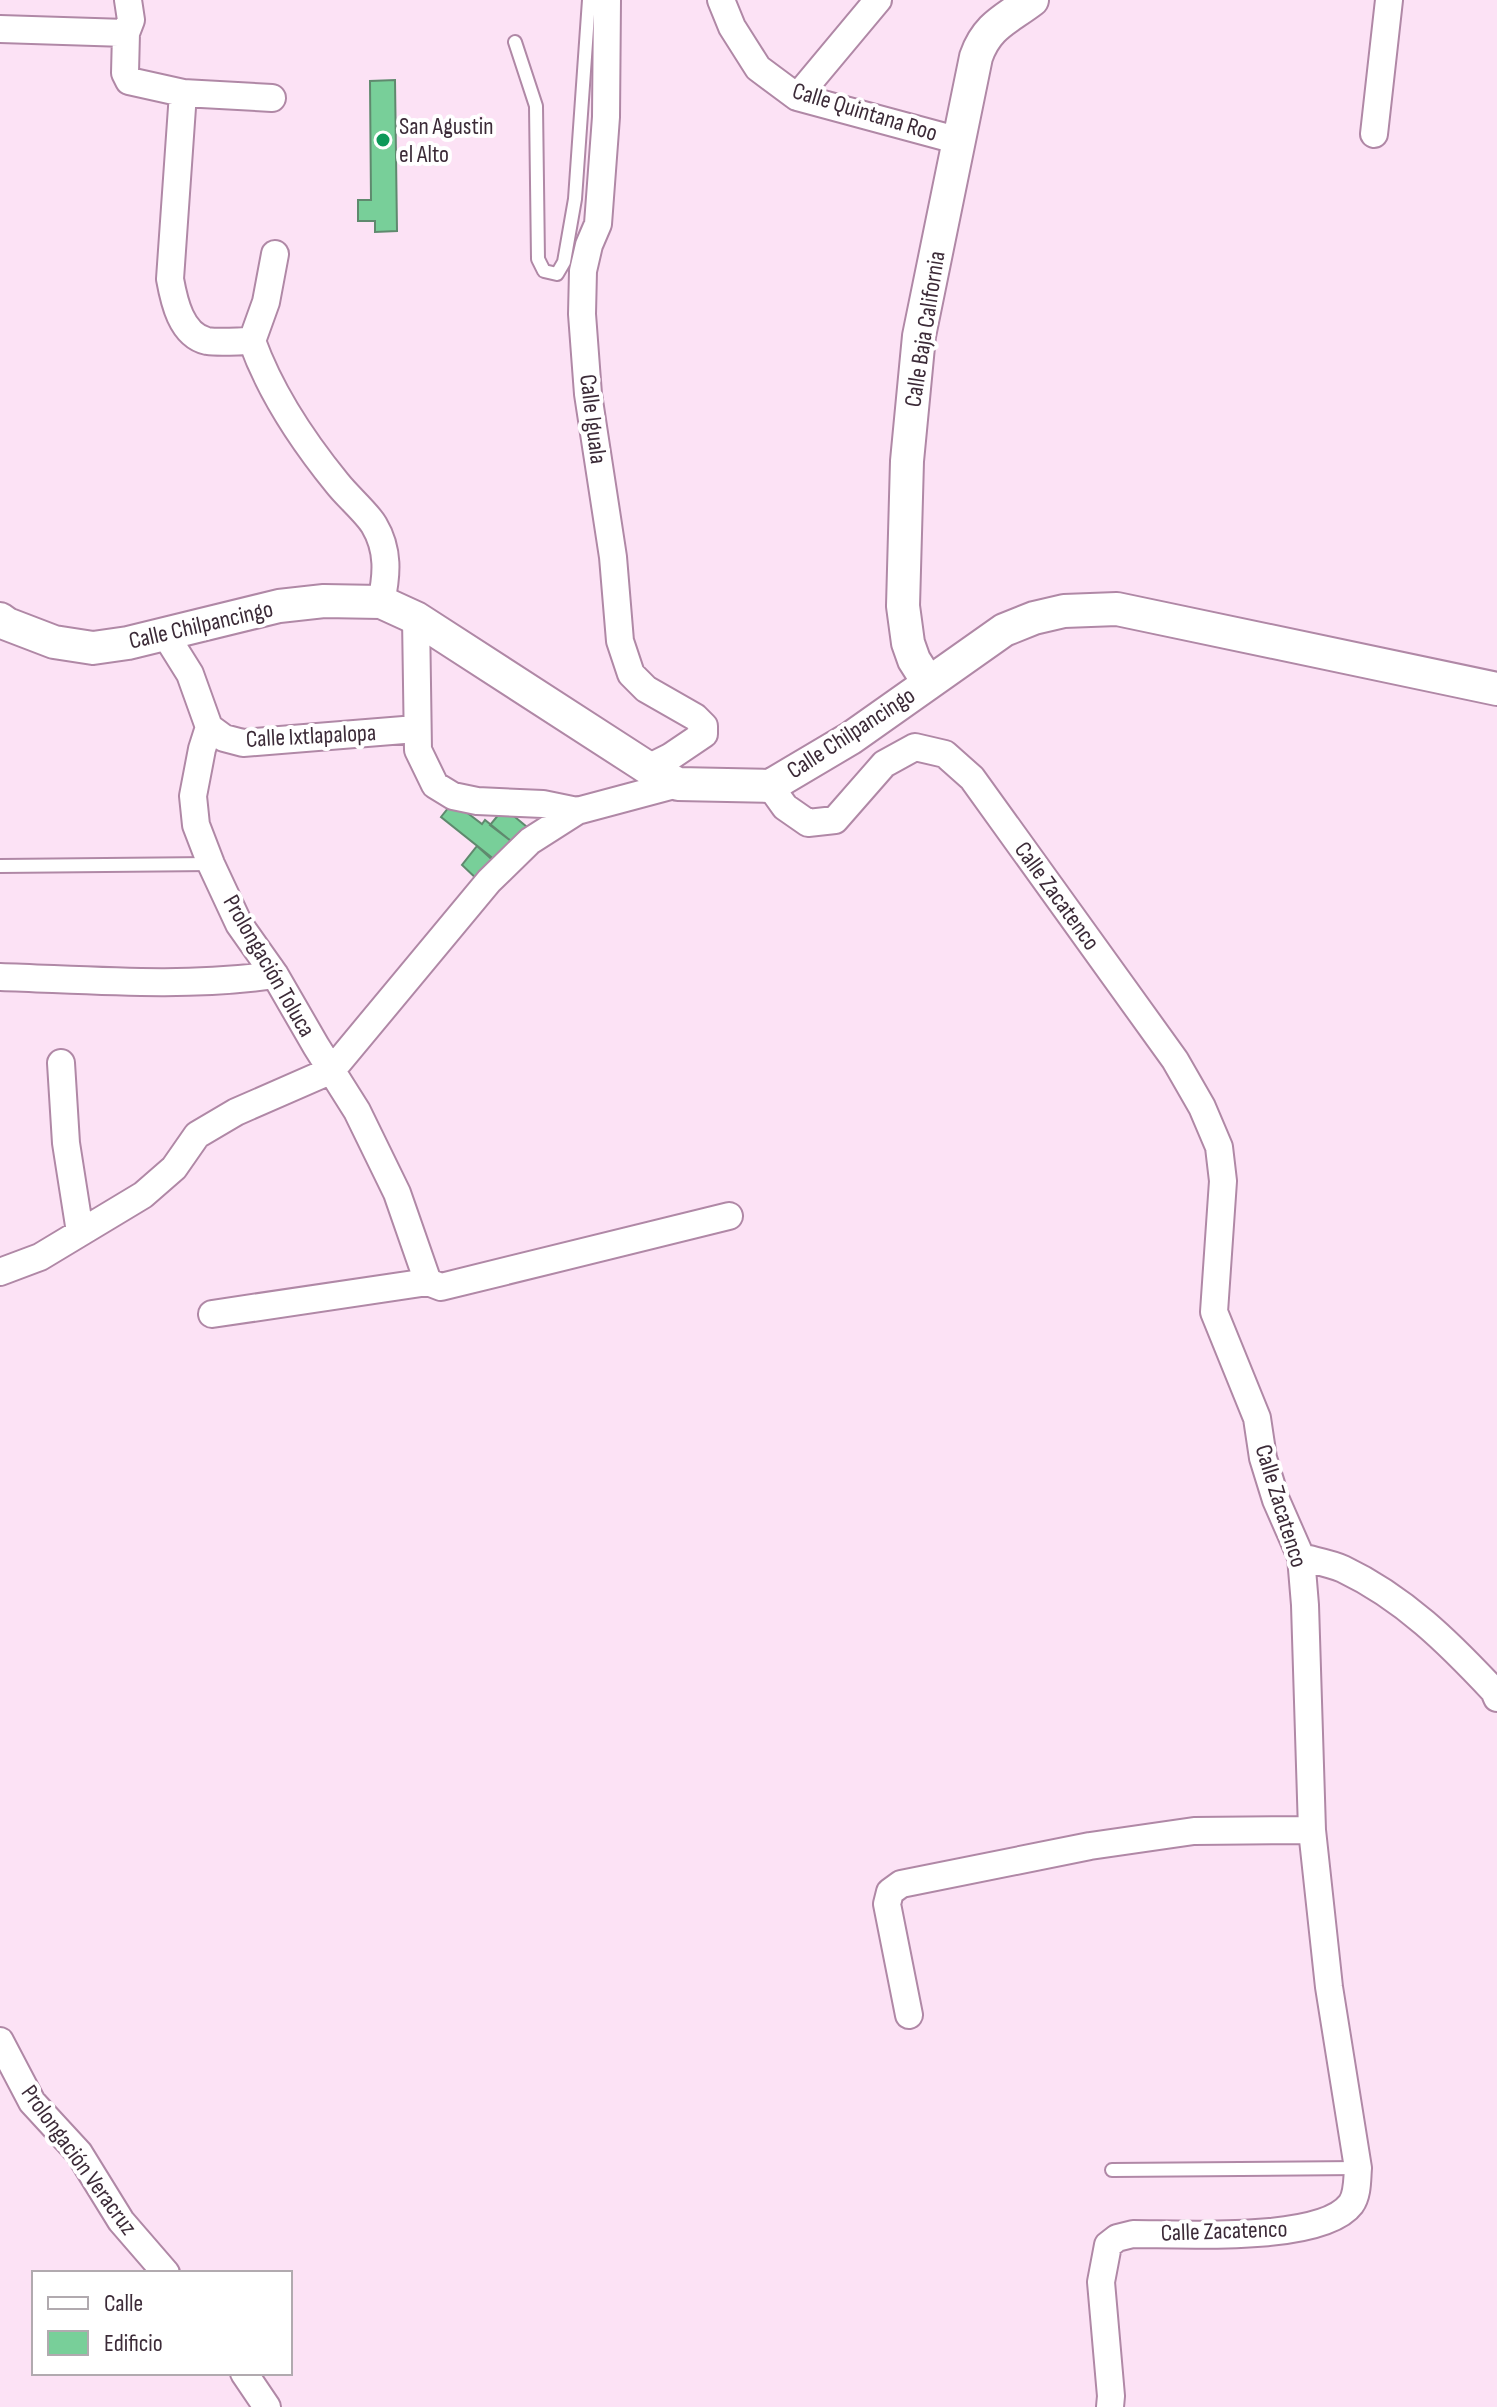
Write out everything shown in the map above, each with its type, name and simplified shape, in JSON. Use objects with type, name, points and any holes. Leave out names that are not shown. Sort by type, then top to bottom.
[{"type":"street","points":[[128,0],[131,20],[126,33],[125,73],[129,81],[183,93],[272,98]]},
{"type":"street","name":"Calle Iguala","points":[[607,0],[606,117],[598,224],[583,271],[582,314],[588,394],[613,557],[620,641],[631,674],[646,689],[695,717],[704,726],[704,734],[648,768]]},
{"type":"street","name":"Calle Quintana Roo","points":[[721,0],[732,27],[758,68],[797,97],[960,141]]},
{"type":"street","points":[[797,97],[878,0]]},
{"type":"street","name":"Calle Baja California","points":[[928,682],[914,660],[908,643],[903,606],[907,461],[919,336],[976,57],[990,29],[1032,0]]},
{"type":"street","points":[[1374,134],[1389,0]]},
{"type":"street","points":[[0,29],[126,33]]},
{"type":"street","points":[[183,93],[171,269],[173,298],[180,316],[193,334],[207,341],[252,341]]},
{"type":"street","points":[[275,254],[266,302],[252,341],[261,368],[306,445],[353,504],[373,523],[388,573],[381,602]]},
{"type":"street","name":"Calle Chilpancingo","points":[[0,619],[54,642],[93,648],[279,606],[324,601],[381,602],[416,618],[648,768],[678,784],[770,786],[851,738],[1004,630],[1064,611],[1117,609],[1497,689]]},
{"type":"street","points":[[416,618],[418,750],[435,785],[453,796],[477,801],[543,804],[577,811]]},
{"type":"street","points":[[165,634],[190,674],[209,727]]},
{"type":"street","name":"Calle Ixtlapalopa","points":[[209,727],[224,738],[243,743],[416,729]]},
{"type":"street","name":"Prolongación Toluca","points":[[209,727],[193,796],[196,825],[211,864],[239,924],[275,975],[357,1111],[397,1193],[428,1282]]},
{"type":"street","name":"Calle Zacatenco","points":[[770,786],[785,807],[808,823],[835,820],[884,764],[915,747],[945,754],[972,778],[1175,1060],[1202,1107],[1219,1147],[1223,1181],[1214,1312],[1257,1418],[1263,1458],[1276,1500],[1301,1557],[1312,1830],[1329,1987],[1358,2168],[1351,2203],[1333,2220],[1285,2231],[1133,2234],[1117,2238],[1108,2245],[1101,2282],[1110,2407]]},
{"type":"street","points":[[0,1272],[40,1257],[143,1195],[174,1168],[197,1135],[236,1112],[332,1070],[489,881],[530,841],[577,811],[678,784]]},
{"type":"street","points":[[0,977],[170,982],[230,981],[275,975]]},
{"type":"street","points":[[61,1063],[66,1143],[80,1232]]},
{"type":"street","points":[[212,1314],[428,1282],[441,1287],[729,1216]]},
{"type":"street","points":[[1301,1557],[1341,1568],[1395,1599],[1445,1639],[1497,1698]]},
{"type":"street","points":[[909,2015],[887,1904],[890,1892],[901,1884],[1090,1846],[1194,1831],[1312,1830]]},
{"type":"street","name":"Prolongación Veracruz","points":[[0,2041],[32,2102],[79,2153],[121,2221],[164,2271]]},
{"type":"street","points":[[245,2375],[267,2407]]},
{"type":"lane","points":[[515,42],[536,106],[538,259],[544,271],[557,274],[564,262],[575,199],[589,0]]},
{"type":"lane","points":[[0,866],[211,864]]},
{"type":"lane","points":[[1112,2170],[1358,2168]]},
{"type":"building","name":"San Agustin el Alto","points":[[395,80],[397,231],[375,232],[375,221],[358,221],[358,200],[371,200],[370,81]]},
{"type":"building","points":[[453,802],[482,824],[485,820],[516,845],[500,864],[441,817]]},
{"type":"building","points":[[504,808],[533,832],[520,848],[490,825]]},
{"type":"building","points":[[477,846],[498,865],[480,882],[462,865]]},
{"type":"place","name":"San Agustin el Alto","points":[[383,140]]}]
